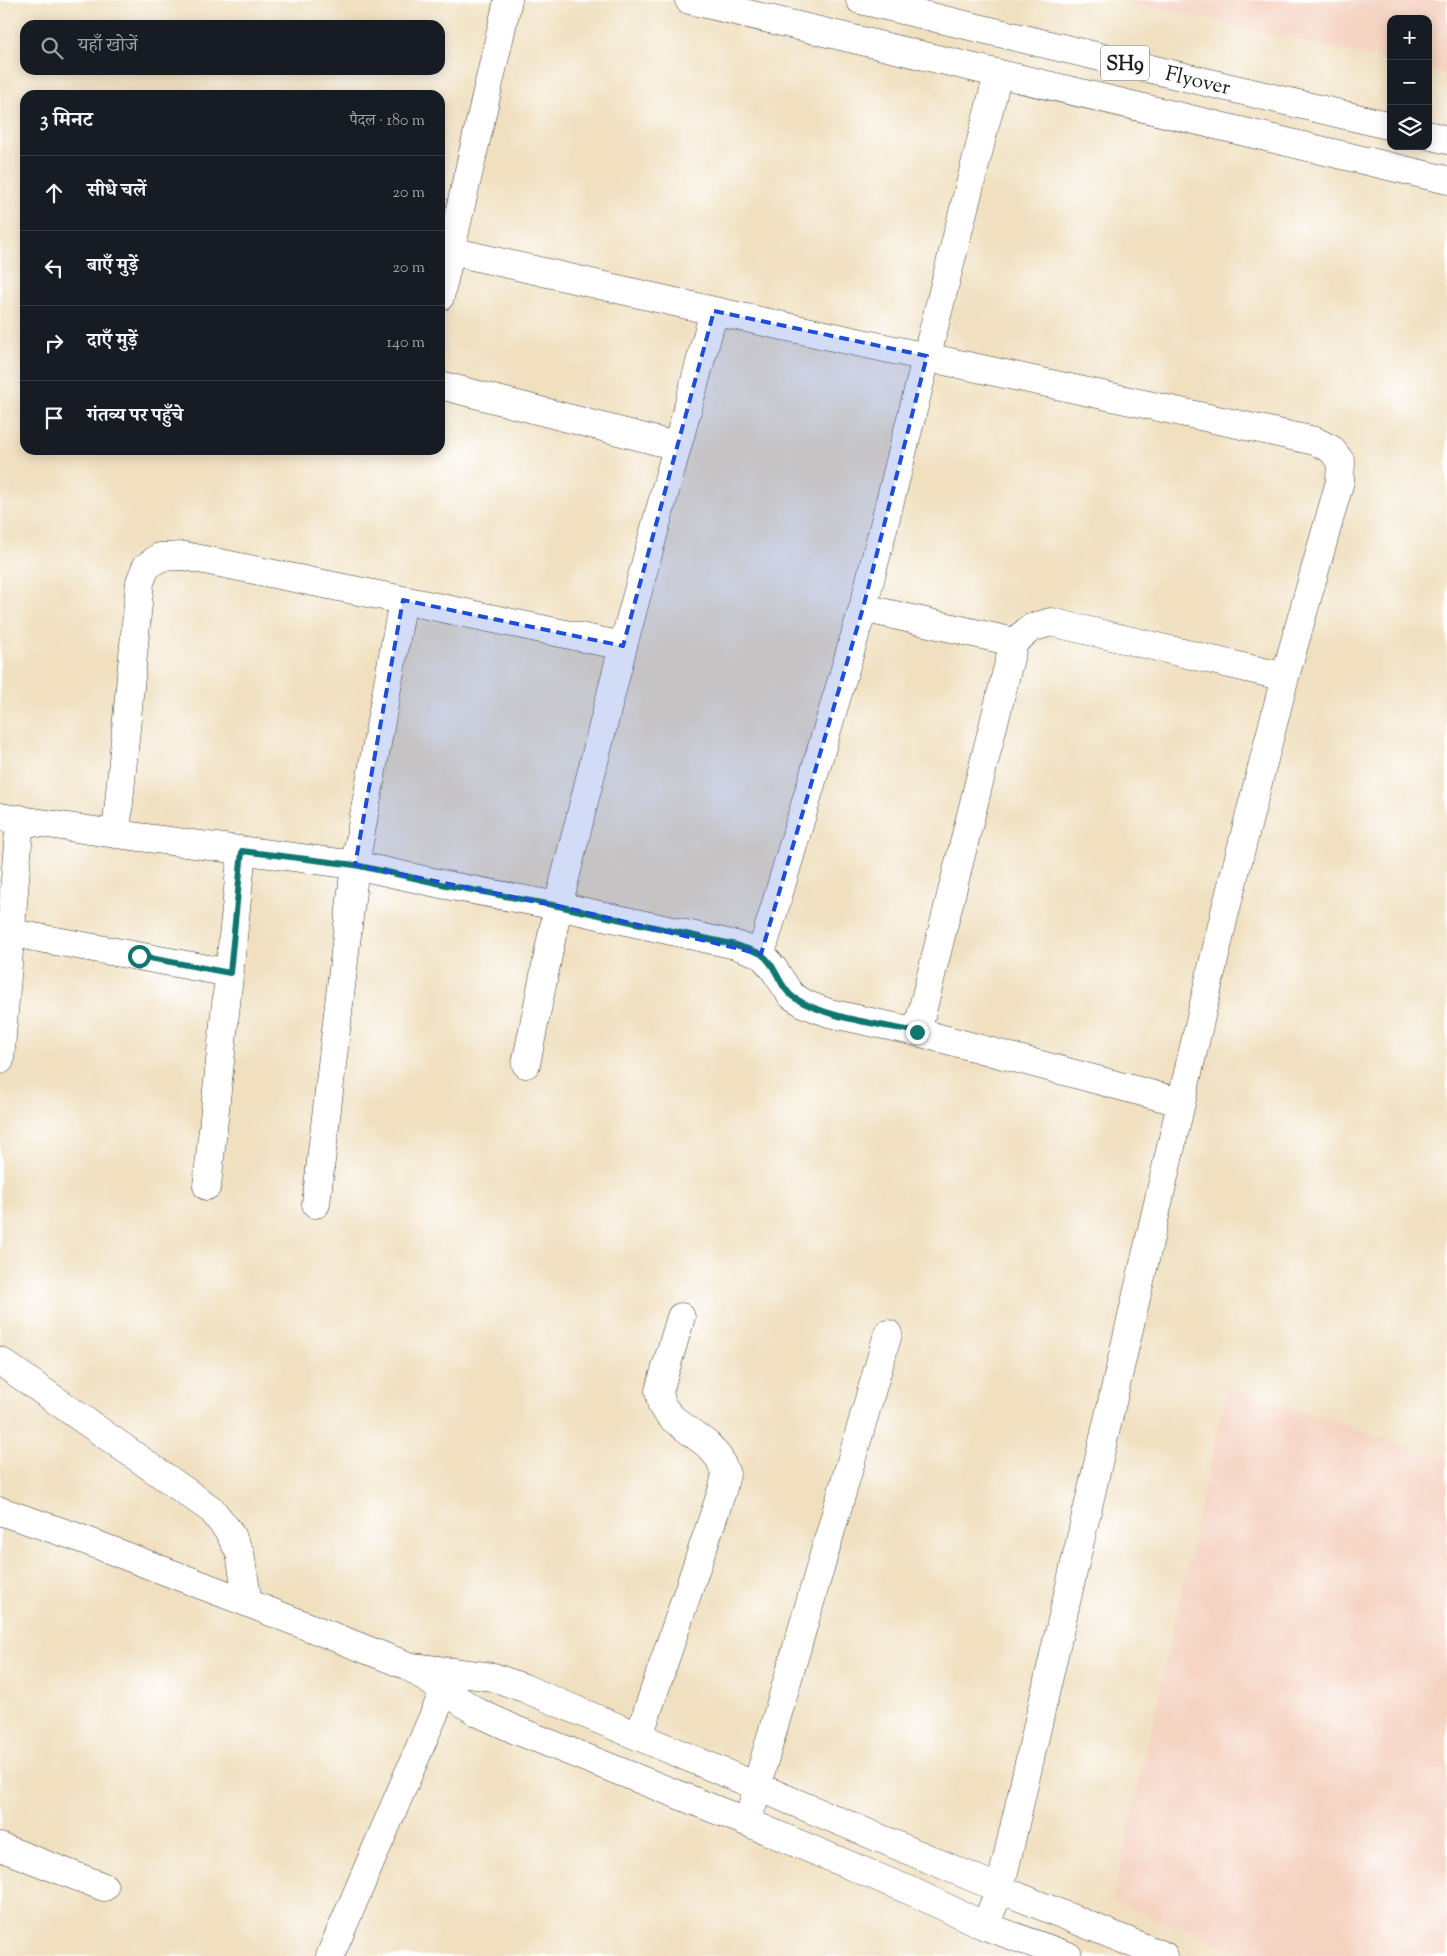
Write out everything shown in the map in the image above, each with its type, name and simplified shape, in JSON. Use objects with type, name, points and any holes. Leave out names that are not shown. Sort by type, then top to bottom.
[{"type":"street","points":[[445,276],[508,0]]},
{"type":"street","points":[[689,0],[1447,180]]},
{"type":"street","name":"Flyover","points":[[860,0],[1387,125]]},
{"type":"street","points":[[761,954],[863,608],[998,74]]},
{"type":"street","points":[[1432,136],[1447,140]]},
{"type":"street","points":[[451,251],[714,311],[1315,441],[1331,449],[1341,462],[1340,481],[1285,677],[1225,912],[1000,1889],[985,1926]]},
{"type":"street","points":[[526,1064],[558,906],[623,646],[714,311]]},
{"type":"street","points":[[445,386],[676,446]]},
{"type":"street","points":[[116,834],[140,582],[146,567],[160,557],[185,556],[623,646]]},
{"type":"street","points":[[316,1204],[355,865],[403,600]]},
{"type":"street","points":[[863,608],[1014,642]]},
{"type":"street","points":[[917,1032],[1014,642],[1031,628],[1051,622],[1285,677]]},
{"type":"street","points":[[0,1060],[12,933],[10,818],[116,834],[355,865],[446,885],[558,906],[736,945],[761,954],[791,995],[805,1004],[829,1013],[917,1032],[1180,1102]]},
{"type":"street","points":[[207,1186],[242,851]]},
{"type":"street","points":[[12,933],[230,973]]},
{"type":"street","points":[[639,1736],[722,1491],[726,1474],[719,1458],[708,1444],[672,1418],[662,1406],[660,1391],[681,1317]]},
{"type":"street","points":[[749,1823],[756,1785],[888,1334]]},
{"type":"street","points":[[0,1361],[212,1510],[229,1532],[240,1553],[248,1602]]},
{"type":"street","points":[[0,1511],[74,1536],[248,1602],[408,1666],[477,1712],[516,1730],[749,1823],[913,1892],[985,1926],[1054,1953],[1060,1912]]},
{"type":"street","points":[[408,1666],[493,1677],[524,1688],[1000,1889],[1164,1956]]},
{"type":"street","points":[[330,1956],[444,1691]]},
{"type":"street","points":[[0,1847],[104,1887]]},
{"type":"highlighted area","points":[[714,311],[927,356],[863,608],[761,954],[558,906],[355,865],[403,600],[623,646]]},
{"type":"shaded area","points":[[1121,0],[1447,0],[1447,75],[1432,71],[1432,15],[1387,15],[1387,61]]},
{"type":"shaded area","points":[[1227,1386],[1447,1459],[1447,1956],[1250,1956],[1113,1901]]},
{"type":"route","points":[[139,956],[230,973],[242,851],[355,865],[446,885],[558,906],[736,945],[761,954],[791,995],[805,1004],[829,1013],[917,1032]]}]
